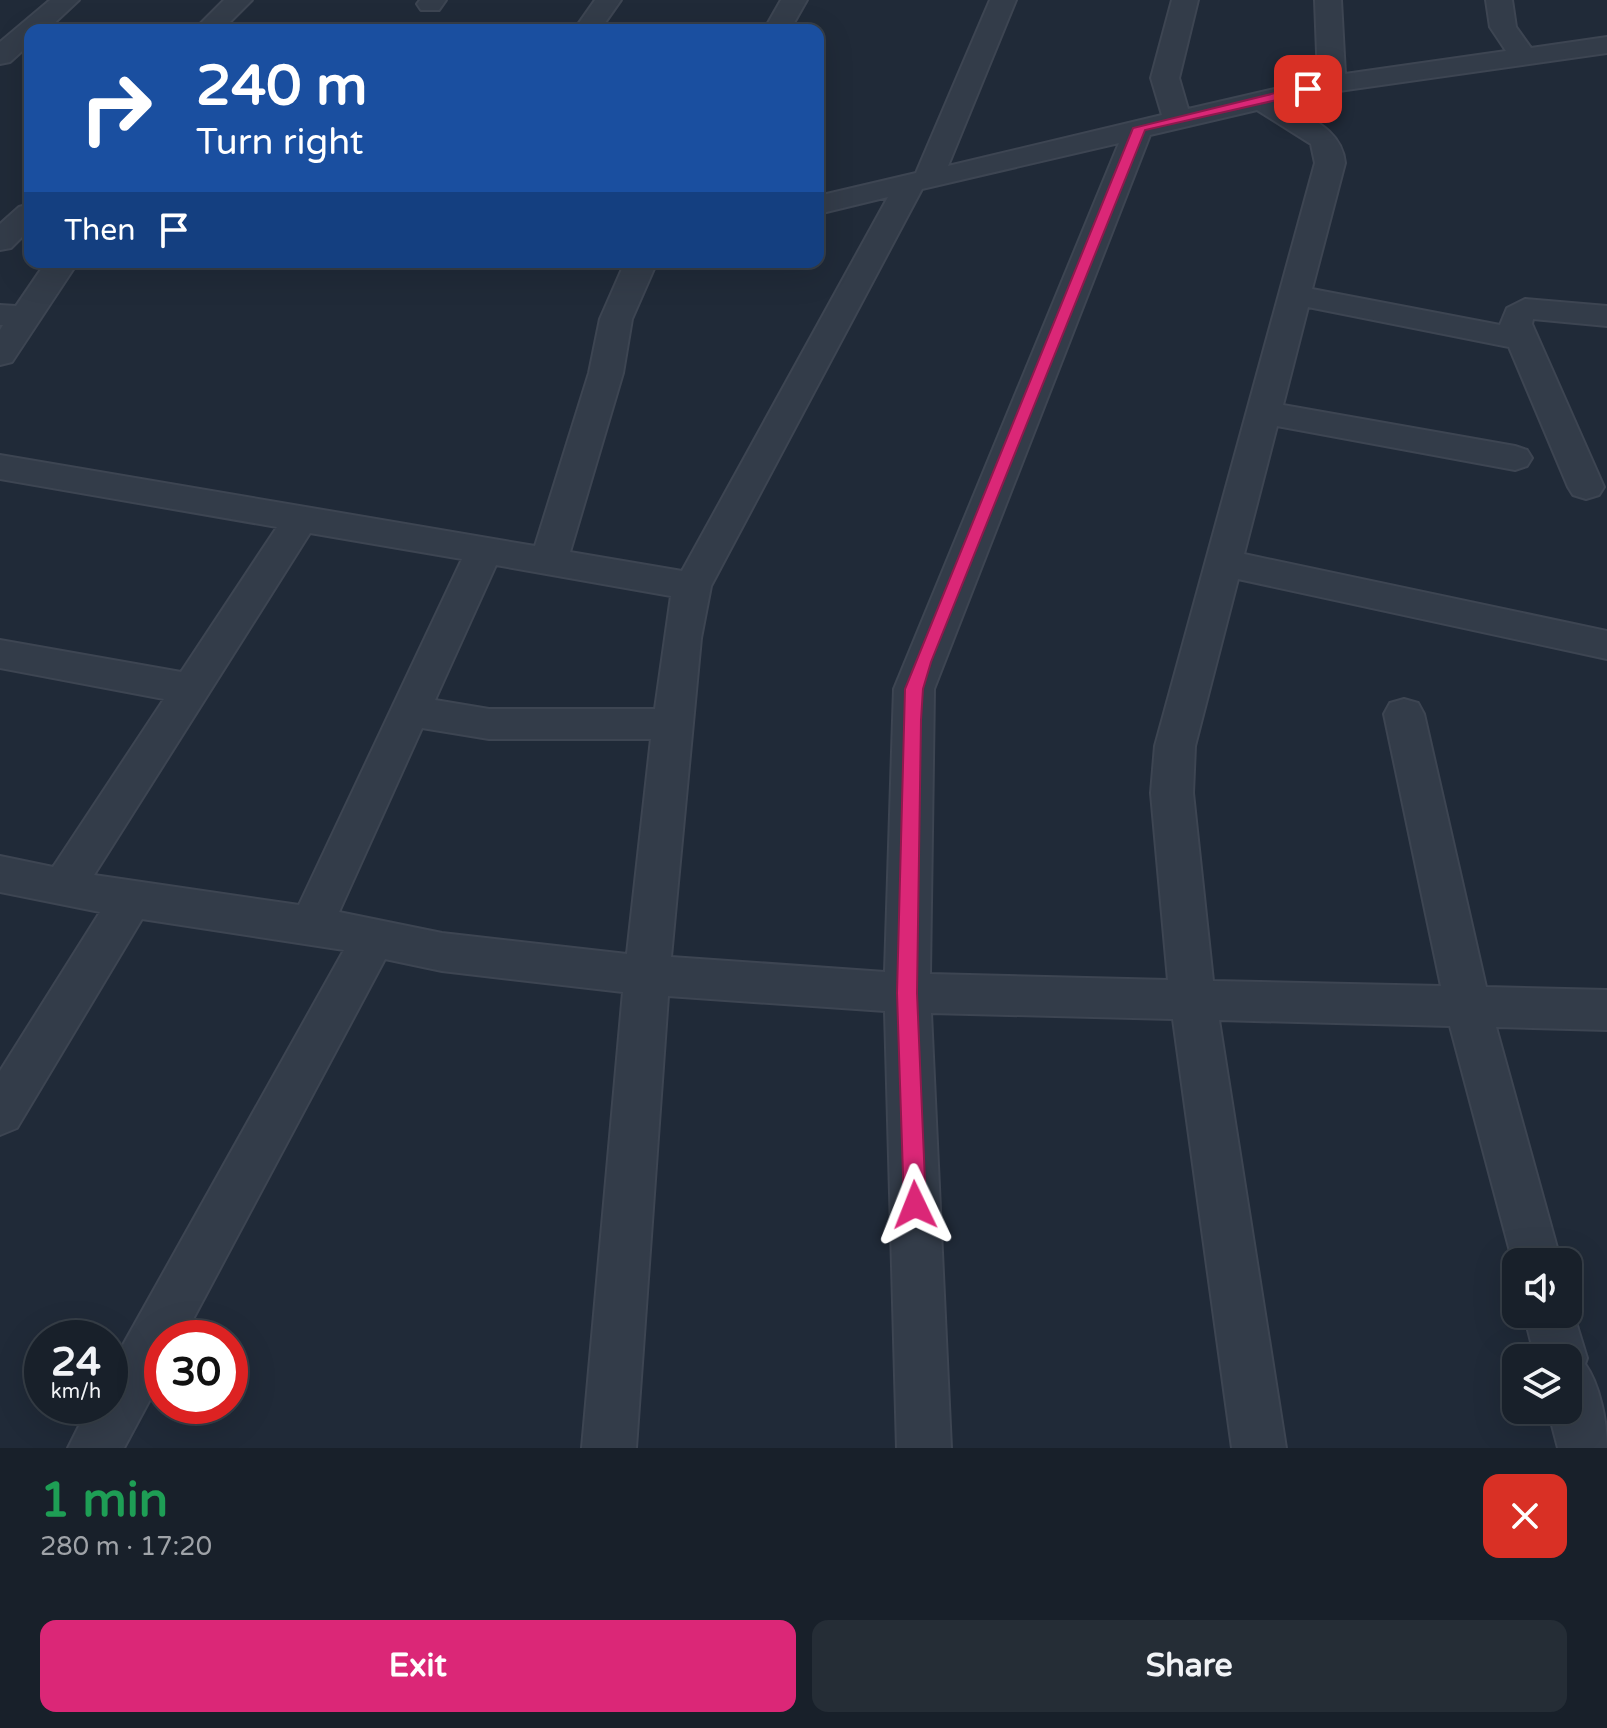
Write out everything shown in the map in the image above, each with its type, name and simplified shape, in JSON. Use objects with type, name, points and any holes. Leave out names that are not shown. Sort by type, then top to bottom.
[{"type":"street","points":[[37,24],[66,0]]},
{"type":"street","points":[[213,24],[239,0]]},
{"type":"street","points":[[591,24],[608,0]]},
{"type":"street","points":[[780,24],[794,0]]},
{"type":"street","points":[[609,1448],[647,975],[672,724],[682,638],[692,586],[919,181],[1003,0]]},
{"type":"street","points":[[924,1448],[907,993],[914,689],[1159,124],[1165,78],[1185,0]]},
{"type":"street","points":[[1328,0],[1332,84]]},
{"type":"street","points":[[1499,0],[1503,27],[1523,56]]},
{"type":"street","points":[[0,56],[24,35]]},
{"type":"street","points":[[824,204],[1332,84],[1607,45]]},
{"type":"street","points":[[1259,1448],[1193,1001],[1172,793],[1175,746],[1330,163],[1329,150],[1323,139],[1260,100]]},
{"type":"street","points":[[0,241],[24,219]]},
{"type":"street","points":[[0,355],[12,316],[56,268]]},
{"type":"street","points":[[549,561],[606,373],[616,319],[638,268]]},
{"type":"street","points":[[1295,295],[1522,339]]},
{"type":"street","points":[[1586,487],[1516,324],[1518,315],[1525,309],[1607,316]]},
{"type":"street","points":[[1264,413],[1515,458]]},
{"type":"street","points":[[0,467],[692,586]]},
{"type":"street","points":[[63,887],[301,518]]},
{"type":"street","points":[[311,925],[485,550]]},
{"type":"street","points":[[1224,563],[1607,645]]},
{"type":"street","points":[[0,654],[192,689]]},
{"type":"street","points":[[410,711],[489,724],[672,724]]},
{"type":"street","points":[[1404,714],[1468,1007],[1532,1248]]},
{"type":"street","points":[[0,874],[131,899],[311,925],[442,952],[647,975],[907,993],[1607,1010]]},
{"type":"street","points":[[0,1113],[131,899]]},
{"type":"street","points":[[95,1448],[374,938]]},
{"type":"street","points":[[1579,1424],[1585,1448]]},
{"type":"route","points":[[915,1205],[907,993],[912,720],[914,689],[923,662],[1139,128],[1308,89]]}]
